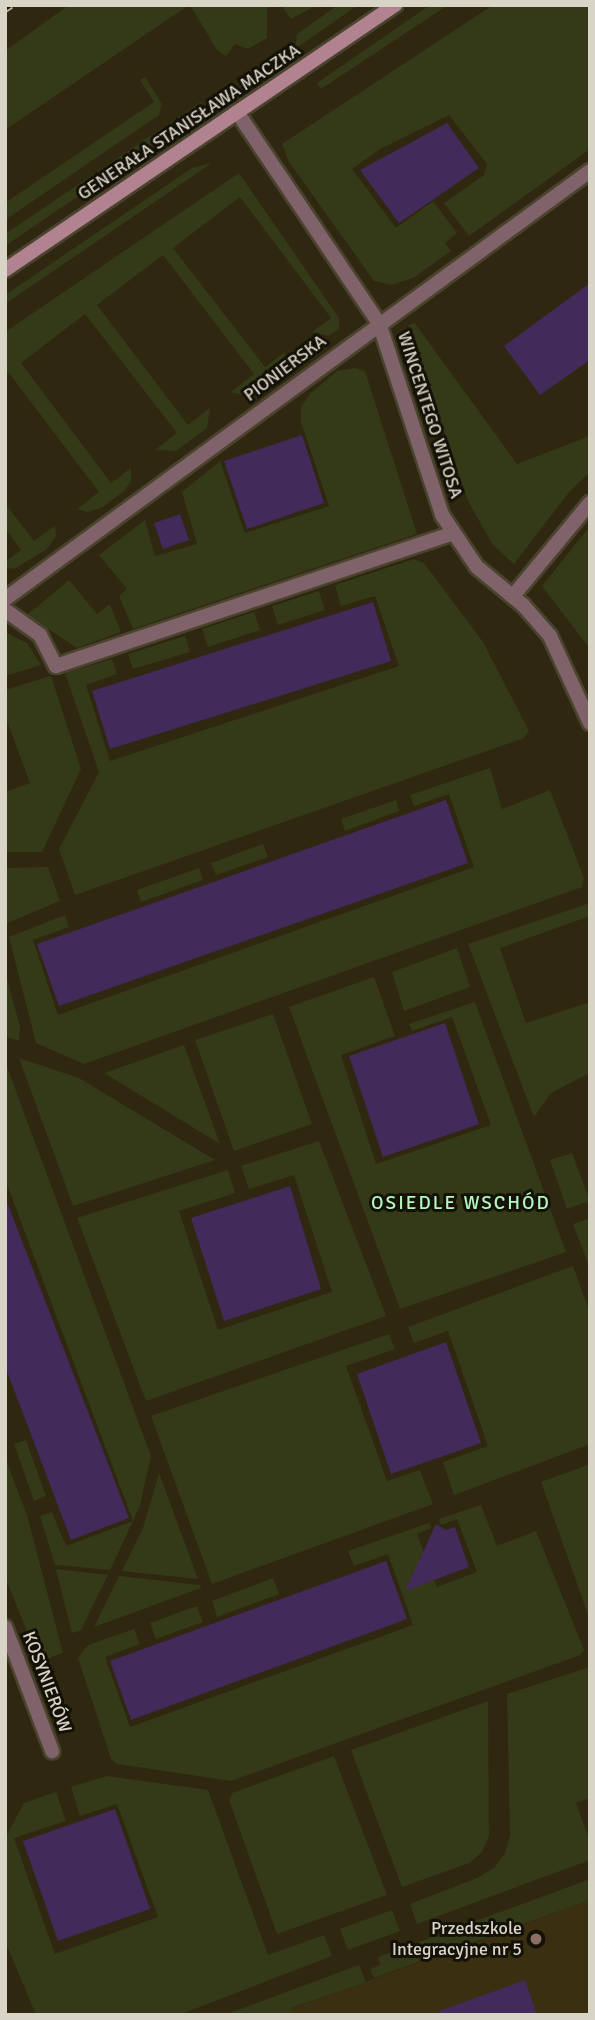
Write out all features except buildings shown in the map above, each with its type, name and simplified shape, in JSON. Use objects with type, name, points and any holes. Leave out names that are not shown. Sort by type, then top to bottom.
[{"type":"street","name":"GENERAŁA STANISŁAWA MACZKA","points":[[5,270],[395,5]]},
{"type":"street","name":"WINCENTEGO WITOSA","points":[[237,112],[379,323],[442,515],[477,567],[513,596],[550,636],[590,723]]},
{"type":"street","name":"PIONIERSKA","points":[[5,598],[590,171]]},
{"type":"street","points":[[513,596],[590,503]]},
{"type":"street","points":[[5,610],[40,635],[56,666],[453,533]]},
{"type":"street","name":"KOSYNIERÓW","points":[[5,1627],[52,1751]]},
{"type":"shaded area","name":"Przedszkole Integracyjne nr 5","points":[[590,1900],[590,2015],[293,2015],[291,2009]]},
{"type":"green space","points":[[69,5],[189,5],[5,130],[5,51]]},
{"type":"green space","points":[[190,5],[267,5],[267,38],[248,49],[235,44],[226,56],[217,50]]},
{"type":"green space","points":[[281,5],[317,5],[291,19]]},
{"type":"green space","points":[[338,5],[358,5],[295,49],[297,34]]},
{"type":"green space","points":[[430,5],[448,5],[321,89],[317,83]]},
{"type":"green space","points":[[493,5],[590,5],[590,149],[469,236],[444,203],[484,175],[487,164],[449,115],[380,149],[352,169],[396,228],[433,201],[457,233],[445,243],[451,251],[413,278],[391,285],[374,281],[289,162],[282,144]]},
{"type":"green space","points":[[145,77],[162,104],[159,115],[5,220],[5,203],[154,102],[140,80]]},
{"type":"green space","points":[[202,101],[192,119],[5,246],[5,234]]},
{"type":"green space","points":[[212,163],[5,304],[5,295],[192,168]]},
{"type":"green space","points":[[239,173],[339,318],[339,329],[328,336],[312,332],[331,318],[240,197],[173,248],[265,367],[285,352],[284,370],[249,397],[231,392],[254,374],[163,255],[97,305],[188,425],[210,408],[207,428],[176,451],[155,450],[177,433],[85,314],[21,363],[111,483],[131,468],[131,481],[124,491],[103,507],[88,512],[77,509],[99,492],[9,373],[5,375],[5,332]]},
{"type":"green space","points":[[414,322],[517,464],[590,436],[590,472],[570,491],[514,564],[493,545],[468,501],[408,326]]},
{"type":"green space","points":[[355,368],[365,371],[417,534],[133,629],[119,596],[127,589],[99,555],[145,520],[155,556],[197,544],[182,492],[220,461],[245,533],[329,506],[301,422],[301,407],[310,394],[337,371]]},
{"type":"green space","points":[[5,503],[34,541],[55,526],[56,536],[47,549],[14,569],[5,567],[5,562],[21,550],[5,528]]},
{"type":"green space","points":[[590,526],[590,649],[542,586]]},
{"type":"green space","points":[[414,559],[424,563],[483,642],[529,731],[524,738],[75,895],[59,849],[99,772],[65,673],[112,659],[117,674],[86,685],[110,761],[399,666],[375,596],[341,606],[335,585]]},
{"type":"green space","points":[[69,580],[97,614],[110,604],[121,632],[77,648],[27,615]]},
{"type":"green space","points":[[319,591],[325,610],[278,625],[272,606]]},
{"type":"green space","points":[[254,612],[260,630],[208,647],[202,629]]},
{"type":"green space","points":[[5,632],[27,643],[41,665],[5,676]]},
{"type":"green space","points":[[185,636],[190,652],[133,669],[128,654]]},
{"type":"green space","points":[[51,676],[81,769],[42,852],[5,852],[5,792],[30,783],[5,715],[5,690]]},
{"type":"green space","points":[[490,768],[502,809],[550,790],[584,878],[582,887],[84,1064],[36,1043],[9,937],[65,915],[69,927],[33,940],[58,1015],[474,867],[449,794],[414,806],[410,795]]},
{"type":"green space","points":[[396,800],[399,811],[345,831],[341,819]]},
{"type":"green space","points":[[263,844],[268,857],[216,875],[211,863]]},
{"type":"green space","points":[[48,867],[60,901],[5,924],[5,868]]},
{"type":"green space","points":[[199,868],[203,880],[141,902],[137,890]]},
{"type":"green space","points":[[590,903],[590,916],[500,948],[526,1023],[590,1002],[590,1073],[551,1093],[534,1117],[468,944]]},
{"type":"green space","points":[[457,948],[470,987],[404,1011],[392,972]]},
{"type":"green space","points":[[5,973],[20,1026],[19,1041],[5,1037]]},
{"type":"green space","points":[[374,977],[395,1036],[341,1055],[376,1164],[491,1125],[452,1017],[412,1031],[409,1024],[475,1002],[566,1252],[400,1309],[289,1007]]},
{"type":"green space","points":[[273,1014],[312,1124],[234,1151],[195,1040]]},
{"type":"green space","points":[[184,1045],[220,1144],[104,1073]]},
{"type":"green space","points":[[19,1058],[79,1078],[215,1160],[73,1206]]},
{"type":"green space","points":[[5,1061],[151,1456],[140,1505],[133,1521],[5,1179]]},
{"type":"green space","points":[[319,1141],[386,1316],[146,1401],[77,1218],[228,1170],[235,1193],[179,1211],[218,1330],[332,1292],[294,1175],[249,1189],[241,1166]]},
{"type":"green space","points":[[572,1153],[590,1201],[567,1209],[550,1160]]},
{"type":"green space","points":[[590,1218],[590,1269],[573,1224]]},
{"type":"green space","points":[[573,1266],[590,1313],[590,1444],[454,1495],[443,1462],[488,1446],[448,1331],[414,1343],[408,1327]]},
{"type":"green space","points":[[389,1334],[395,1349],[346,1366],[387,1481],[420,1470],[433,1504],[212,1584],[151,1416]]},
{"type":"green space","points":[[26,1440],[46,1496],[34,1501],[14,1444]]},
{"type":"green space","points":[[5,1457],[27,1515],[63,1653],[39,1661],[5,1577]]},
{"type":"green space","points":[[590,1464],[590,1620],[541,1482]]},
{"type":"green space","points":[[159,1473],[198,1579],[122,1571],[143,1528]]},
{"type":"green space","points":[[481,1505],[497,1546],[536,1531],[584,1650],[580,1655],[231,1781],[117,1764],[111,1759],[78,1658],[88,1645],[134,1629],[140,1644],[105,1657],[130,1727],[413,1625],[388,1554],[354,1566],[348,1551],[429,1523],[431,1528],[417,1534],[437,1587],[477,1572],[457,1519],[441,1525],[439,1519]]},
{"type":"green space","points":[[52,1512],[66,1546],[133,1521],[110,1570],[55,1565],[40,1516]]},
{"type":"green space","points":[[56,1569],[108,1575],[81,1630],[72,1633]]},
{"type":"green space","points":[[119,1576],[200,1585],[201,1588],[94,1627]]},
{"type":"green space","points":[[273,1578],[279,1594],[217,1617],[212,1601]]},
{"type":"green space","points":[[197,1606],[203,1622],[156,1639],[150,1623]]},
{"type":"green space","points":[[590,1667],[590,1798],[576,1803],[590,1841],[590,1860],[417,1924],[410,1904],[477,1878],[494,1868],[505,1853],[510,1835],[507,1694]]},
{"type":"green space","points":[[488,1701],[489,1836],[482,1852],[469,1863],[402,1887],[351,1750]]},
{"type":"green space","points":[[334,1756],[387,1895],[277,1934],[229,1800],[232,1793]]},
{"type":"green space","points":[[107,1776],[208,1790],[268,1955],[324,1935],[332,1956],[179,2015],[36,2015],[5,1941],[5,1838],[24,1803],[56,1792],[66,1821],[14,1838],[55,1954],[158,1917],[117,1804],[80,1816],[71,1787]]},
{"type":"green space","points":[[590,1879],[590,1900],[374,1978],[370,1969],[380,1965],[378,1957]]},
{"type":"green space","points":[[392,1910],[400,1931],[348,1950],[340,1929]]},
{"type":"green space","points":[[359,1965],[366,1982],[292,2008],[293,2015],[224,2015]]},
{"type":"railway","points":[[5,9],[11,5]]},
{"type":"place","name":"Przedszkole Integracyjne nr 5","points":[[536,1939]]},
{"type":"district","name":"OSIEDLE WSCHÓD","points":[[461,1204]]}]
